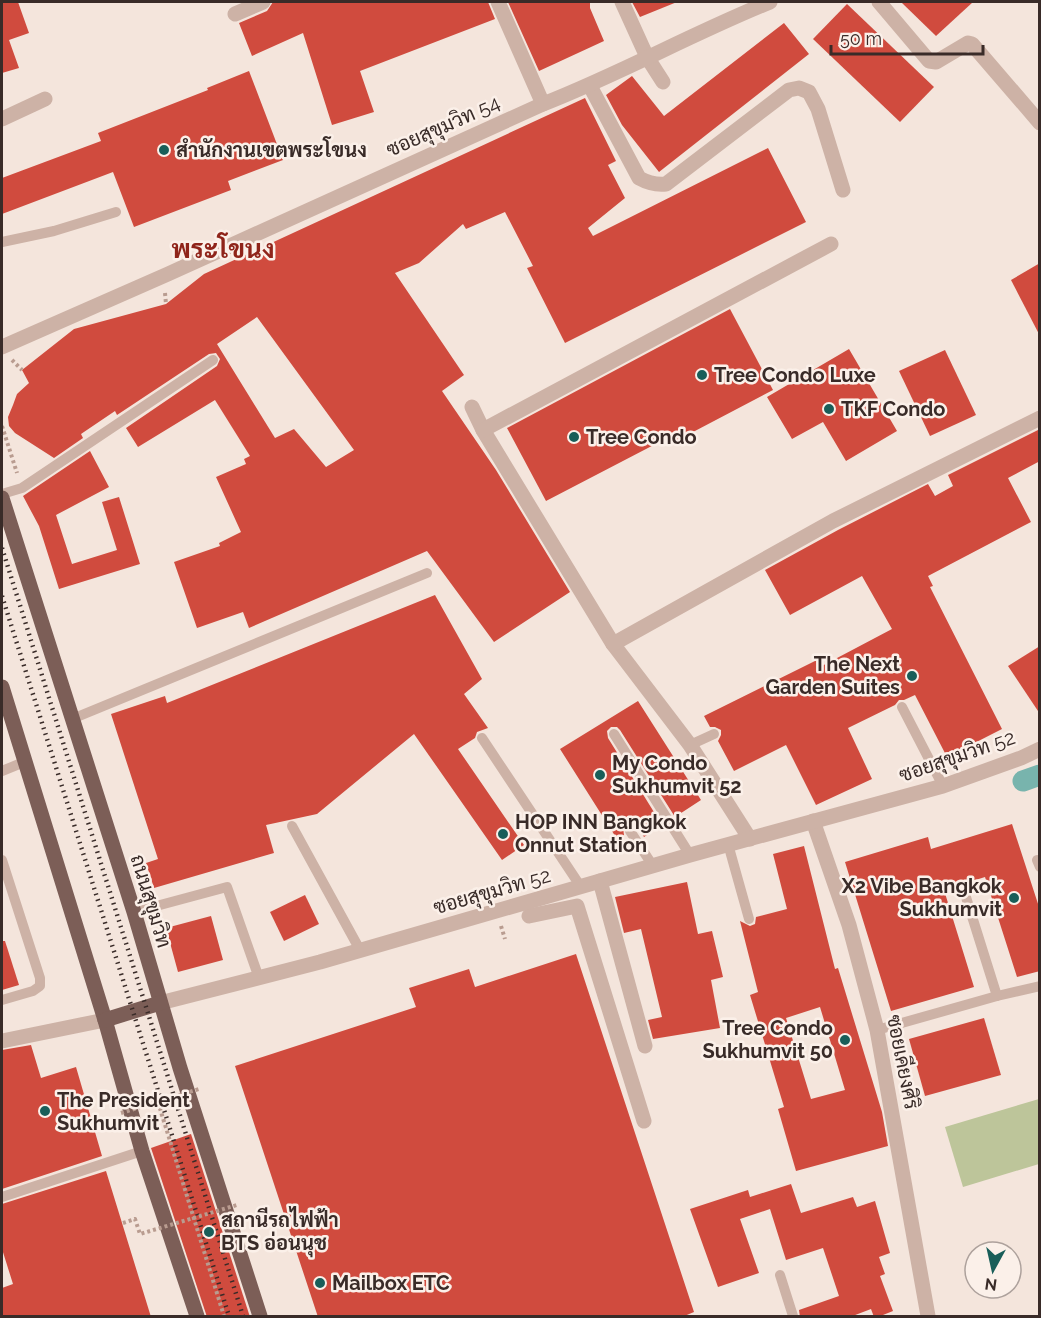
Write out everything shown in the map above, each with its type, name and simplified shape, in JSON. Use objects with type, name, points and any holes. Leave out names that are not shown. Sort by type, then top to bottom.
[{"type":"main road","name":"ถนนสุขุมวิท","points":[[2,496],[260,1317]]},
{"type":"main road","points":[[2,687],[105,1020],[142,1151],[197,1317]]},
{"type":"main road","points":[[105,1020],[160,1003]]},
{"type":"street","points":[[235,14],[263,2]]},
{"type":"street","points":[[498,2],[543,104]]},
{"type":"street","points":[[622,2],[647,57],[663,82]]},
{"type":"street","name":"ซอยสุขุมวิท 54","points":[[2,347],[543,104],[590,86],[735,8],[770,2]]},
{"type":"street","points":[[879,2],[929,61],[936,62],[968,43],[972,44],[1040,123]]},
{"type":"street","points":[[590,86],[639,178],[648,183],[658,184],[666,184],[789,90],[799,88],[809,92],[818,109],[843,190]]},
{"type":"street","points":[[2,119],[45,99]]},
{"type":"street","points":[[483,430],[831,244]]},
{"type":"street","points":[[472,407],[483,430],[613,644],[690,745],[750,839]]},
{"type":"street","points":[[613,644],[833,521],[1040,418]]},
{"type":"street","name":"ซอยสุขุมวิท 52","points":[[160,1003],[259,978],[728,844],[943,786],[1040,749]]},
{"type":"street","name":"ซอยเคียงศิริ","points":[[813,821],[849,925],[877,1030],[928,1317]]},
{"type":"street","points":[[600,881],[645,1046]]},
{"type":"street","points":[[529,916],[577,906],[644,1121]]},
{"type":"street","points":[[2,1041],[105,1020]]},
{"type":"lane","points":[[2,242],[54,231],[116,212]]},
{"type":"lane","points":[[2,496],[22,488],[213,360]]},
{"type":"lane","points":[[72,719],[427,573]]},
{"type":"lane","points":[[902,707],[943,786]]},
{"type":"lane","points":[[614,734],[690,855]]},
{"type":"lane","points":[[690,745],[714,734]]},
{"type":"lane","points":[[482,738],[581,886]]},
{"type":"lane","points":[[2,771],[24,762]]},
{"type":"lane","points":[[292,826],[360,950]]},
{"type":"lane","points":[[630,831],[653,866]]},
{"type":"lane","points":[[728,844],[749,919]]},
{"type":"lane","points":[[2,860],[40,978],[39,986],[33,991],[2,1000]]},
{"type":"lane","points":[[134,912],[227,887],[259,978]]},
{"type":"lane","points":[[965,894],[997,996]]},
{"type":"lane","points":[[877,1030],[1040,986]]},
{"type":"lane","points":[[2,1197],[142,1151]]},
{"type":"lane","points":[[780,1275],[793,1317]]},
{"type":"path","points":[[2,426],[22,488]]},
{"type":"path","points":[[120,1113],[199,1089]]},
{"type":"path","points":[[158,1102],[224,1317]]},
{"type":"path","points":[[123,1223],[135,1219],[140,1234],[237,1205]]},
{"type":"green space","points":[[1039,1099],[1039,1164],[963,1187],[945,1127]]},
{"type":"building","points":[[2,2],[18,2],[29,33],[9,40],[19,68],[2,73]]},
{"type":"building","points":[[273,2],[488,2],[495,19],[360,71],[374,112],[332,125],[303,33],[252,56],[239,23],[267,11]]},
{"type":"building","points":[[508,2],[590,2],[590,8],[604,41],[539,71]]},
{"type":"building","points":[[632,2],[677,2],[640,17]]},
{"type":"building","points":[[901,2],[973,2],[936,36]]},
{"type":"building","points":[[847,4],[934,87],[900,122],[813,39]]},
{"type":"building","points":[[784,23],[809,54],[659,172],[622,125],[606,95],[632,76],[664,116]]},
{"type":"building","points":[[249,71],[283,160],[228,181],[231,190],[134,227],[113,172],[2,214],[2,178],[101,141],[98,133],[208,90],[207,88]]},
{"type":"building","points":[[585,98],[616,161],[608,165],[625,198],[588,228],[593,236],[768,148],[806,222],[565,343],[527,268],[533,266],[505,212],[466,229],[463,224],[419,263],[395,273],[464,375],[442,391],[496,470],[570,592],[494,642],[427,551],[249,628],[243,612],[197,628],[174,562],[220,546],[219,543],[241,532],[216,477],[246,464],[244,459],[250,456],[215,400],[138,447],[126,428],[217,366],[220,359],[216,353],[209,354],[117,415],[115,411],[81,434],[83,438],[54,458],[15,433],[9,426],[8,417],[17,394],[29,383],[22,370],[74,329],[166,304],[204,274]],"holes":[[[257,317],[354,450],[326,467],[294,429],[275,438],[217,344]]]},
{"type":"building","points":[[1040,263],[1040,336],[1011,280]]},
{"type":"building","points":[[730,309],[773,390],[674,442],[671,436],[546,501],[507,428]]},
{"type":"building","name":"TKF Condo","points":[[849,349],[897,431],[846,461],[823,422],[792,439],[767,397]]},
{"type":"building","points":[[945,350],[976,415],[930,436],[899,371]]},
{"type":"building","points":[[1040,429],[1040,461],[1008,478],[1031,522],[928,576],[933,586],[930,587],[1002,729],[947,757],[915,695],[899,700],[895,705],[848,728],[872,779],[816,805],[786,745],[734,771],[718,741],[721,730],[710,727],[704,716],[817,660],[820,667],[892,629],[862,576],[790,615],[765,570],[928,484],[935,496],[953,486],[948,475]]},
{"type":"building","points":[[90,451],[109,487],[56,515],[72,564],[117,550],[102,502],[119,497],[140,564],[59,589],[39,526],[23,496]]},
{"type":"building","points":[[435,595],[482,679],[464,694],[488,728],[477,732],[475,738],[458,749],[524,845],[502,860],[414,734],[317,814],[266,825],[274,853],[154,888],[146,863],[158,859],[111,714],[165,696],[167,703]]},
{"type":"building","points":[[1040,646],[1040,714],[1008,666]]},
{"type":"building","name":"My Condo Sukhumvit 52","points":[[638,701],[701,800],[675,817],[620,730],[617,727],[611,727],[607,731],[608,738],[662,825],[644,837],[637,826],[629,824],[623,828],[624,835],[617,839],[560,749]]},
{"type":"building","points":[[1012,824],[1040,910],[1040,971],[1017,977],[985,877],[944,890],[974,987],[891,1011],[845,862],[928,837],[931,849]]},
{"type":"building","points":[[804,846],[835,969],[838,968],[882,1112],[888,1146],[796,1171],[778,1109],[784,1107],[750,995],[758,992],[740,921],[750,926],[755,924],[756,917],[787,909],[773,854]],"holes":[[[820,1007],[845,1090],[811,1099],[786,1018]]]},
{"type":"building","points":[[687,882],[698,934],[712,931],[723,977],[711,980],[720,1028],[653,1039],[648,1020],[662,1017],[641,929],[624,933],[615,897]]},
{"type":"building","points":[[305,895],[319,924],[284,941],[270,912]]},
{"type":"building","points":[[211,916],[223,960],[178,972],[166,928]]},
{"type":"building","points":[[2,941],[5,941],[19,985],[2,990]]},
{"type":"building","points":[[576,954],[694,1312],[682,1317],[318,1317],[235,1066],[416,1007],[409,988],[469,969],[475,987]]},
{"type":"building","points":[[984,1018],[1001,1075],[925,1096],[909,1039]]},
{"type":"building","name":"The President Sukhumvit","points":[[31,1045],[41,1078],[76,1067],[102,1156],[2,1189],[2,1050]]},
{"type":"building","name":"สถานีรถไฟฟ้า BTS อ่อนนุช","points":[[191,1134],[250,1317],[207,1317],[151,1148]]},
{"type":"building","points":[[106,1171],[151,1317],[2,1317],[2,1288],[13,1284],[2,1249],[2,1204]]},
{"type":"building","points":[[791,1184],[801,1213],[853,1197],[857,1207],[875,1201],[890,1253],[879,1257],[885,1274],[880,1276],[893,1311],[878,1317],[874,1317],[871,1309],[850,1317],[800,1317],[799,1310],[839,1296],[823,1248],[786,1260],[770,1209],[740,1219],[759,1273],[718,1287],[690,1209],[748,1190],[750,1197]]},
{"type":"waterway","points":[[1023,781],[1040,775]]},
{"type":"railway","points":[[2,548],[243,1316]]},
{"type":"railway","points":[[2,596],[229,1316]]},
{"type":"place","name":"สำนักงานเขตพระโขนง","points":[[164,150]]},
{"type":"place","name":"Tree Condo Luxe","points":[[702,375]]},
{"type":"place","name":"TKF Condo","points":[[829,409]]},
{"type":"place","name":"Tree Condo","points":[[574,437]]},
{"type":"place","name":"The Next Garden Suites","points":[[912,676]]},
{"type":"place","name":"My Condo Sukhumvit 52","points":[[600,775]]},
{"type":"place","name":"HOP INN Bangkok Onnut Station","points":[[503,834]]},
{"type":"place","name":"X2 Vibe Bangkok Sukhumvit","points":[[1014,898]]},
{"type":"place","name":"Tree Condo Sukhumvit 50","points":[[845,1040]]},
{"type":"place","name":"The President Sukhumvit","points":[[45,1111]]},
{"type":"place","name":"สถานีรถไฟฟ้า BTS อ่อนนุช","points":[[209,1232]]},
{"type":"place","name":"Mailbox ETC","points":[[320,1283]]},
{"type":"district","name":"พระโขนง","points":[[223,249]]}]
